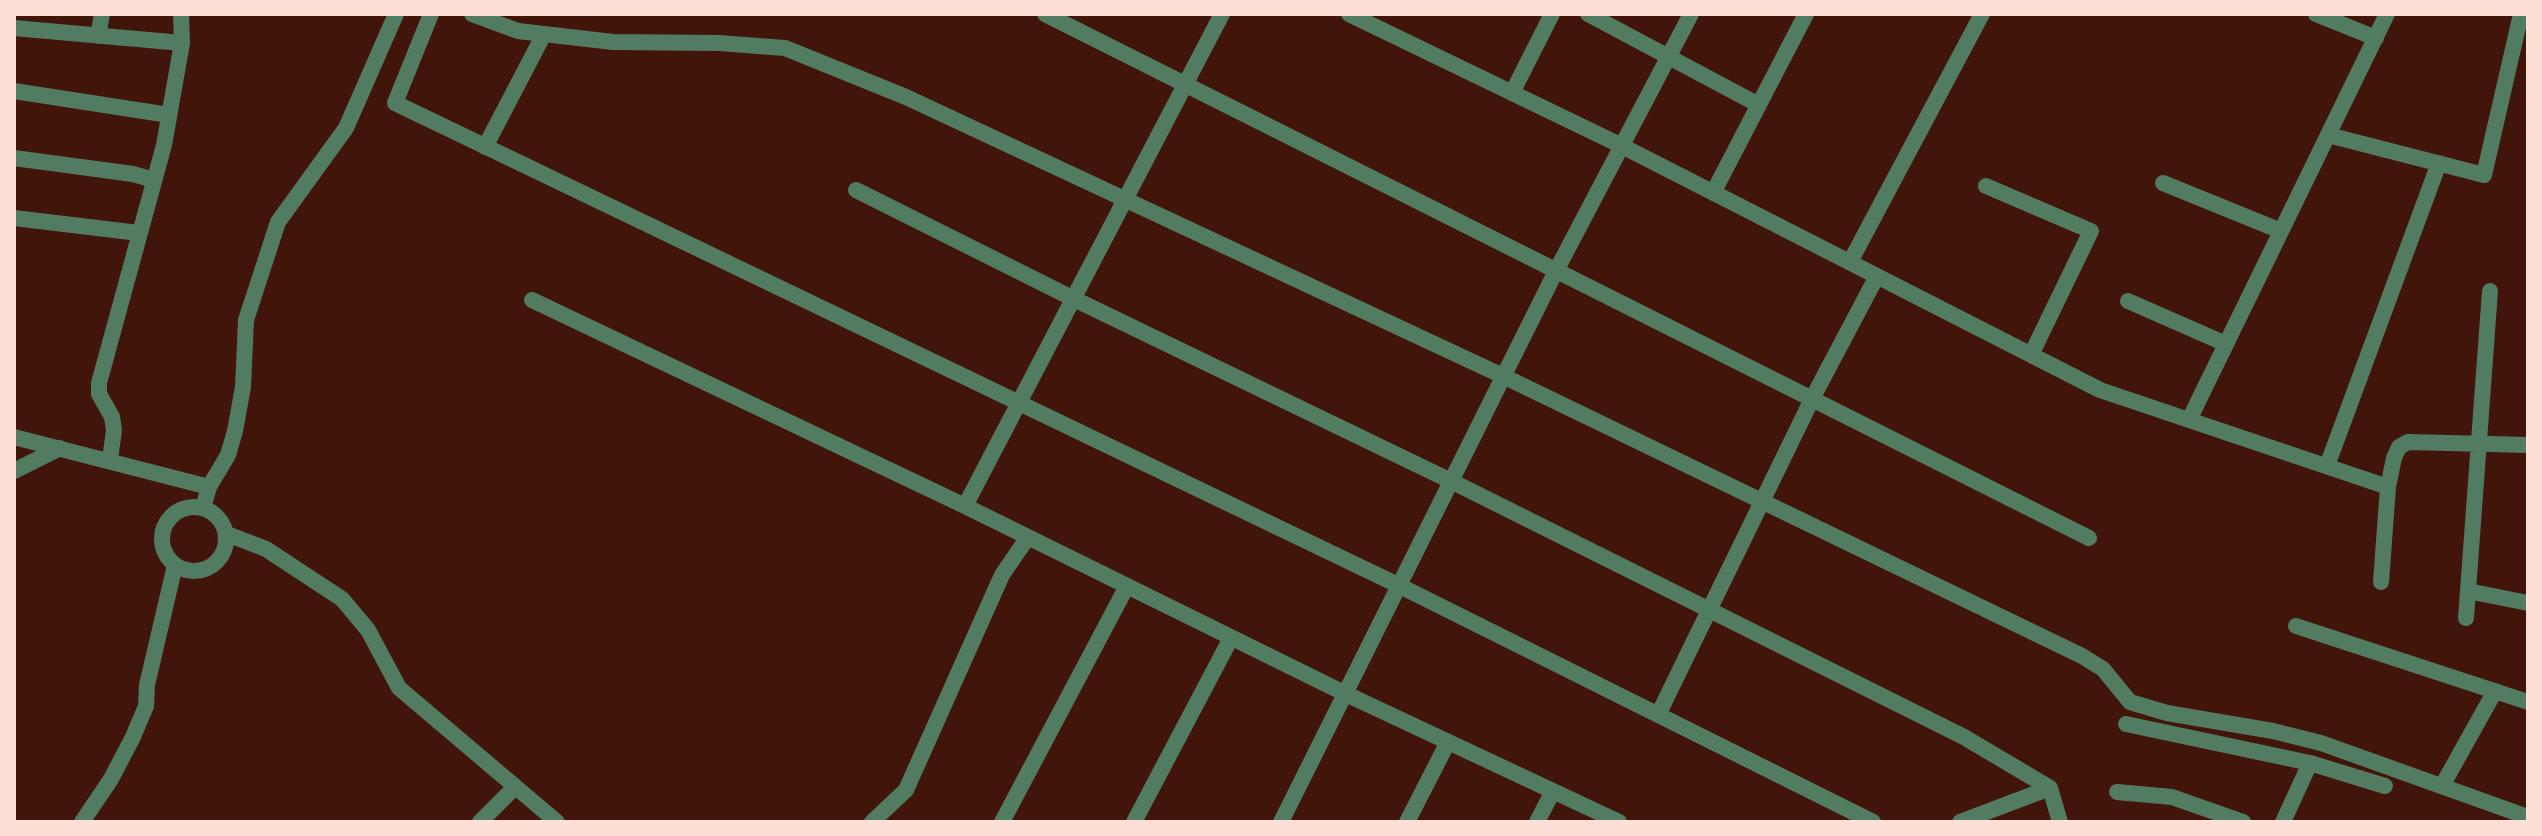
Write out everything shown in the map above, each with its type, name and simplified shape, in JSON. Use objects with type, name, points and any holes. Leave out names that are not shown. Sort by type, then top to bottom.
[{"type":"street","points":[[98,36],[102,14]]},
{"type":"street","points":[[110,460],[114,430],[112,417],[99,394],[99,383],[169,115],[182,43],[181,14]]},
{"type":"street","points":[[203,508],[209,487],[228,455],[235,431],[243,387],[246,320],[278,222],[346,128],[396,14]]},
{"type":"street","points":[[431,14],[395,103],[1400,586],[1873,822]]},
{"type":"street","points":[[472,14],[518,31],[613,42],[719,43],[785,48],[906,97],[1505,377],[2082,656],[2103,669],[2130,702],[2167,713],[2273,731],[2321,743],[2524,816]]},
{"type":"street","points":[[1045,14],[2089,538]]},
{"type":"street","points":[[965,506],[1222,14]]},
{"type":"street","points":[[1349,14],[1385,22],[1512,93],[2100,390],[2388,487]]},
{"type":"street","points":[[1512,93],[1552,14]]},
{"type":"street","points":[[1588,14],[1759,105]]},
{"type":"street","points":[[1281,822],[1556,271],[1691,14]]},
{"type":"street","points":[[1850,262],[1982,14]]},
{"type":"street","points":[[2316,14],[2376,38]]},
{"type":"street","points":[[2189,420],[2387,14]]},
{"type":"street","points":[[2328,135],[2484,175],[2521,14],[2528,16]]},
{"type":"street","points":[[1713,193],[1803,15]]},
{"type":"street","points":[[14,28],[182,43]]},
{"type":"street","points":[[485,147],[544,34]]},
{"type":"street","points":[[14,91],[169,115]]},
{"type":"street","points":[[14,158],[133,174],[154,180]]},
{"type":"street","points":[[2327,466],[2439,163]]},
{"type":"street","points":[[2163,183],[2281,231]]},
{"type":"street","points":[[1986,186],[2091,231],[2031,355]]},
{"type":"street","points":[[856,190],[1453,482],[1964,737],[2050,788],[2060,822]]},
{"type":"street","points":[[14,218],[139,233]]},
{"type":"street","points":[[1658,715],[1812,399],[1877,276]]},
{"type":"street","points":[[2466,618],[2490,291]]},
{"type":"street","points":[[532,300],[965,506],[1346,694],[1619,822]]},
{"type":"street","points":[[2128,301],[2226,344]]},
{"type":"street","points":[[14,437],[209,487]]},
{"type":"street","points":[[2381,582],[2388,487],[2399,447],[2408,442],[2528,445]]},
{"type":"street","points":[[14,471],[60,448]]},
{"type":"street","points":[[186,507],[203,508],[212,511],[222,521],[227,534],[226,547],[220,560],[209,568],[196,572],[182,570],[164,551],[161,537],[165,524],[174,513],[186,507]]},
{"type":"street","points":[[227,534],[266,549],[342,599],[368,630],[399,688],[557,822]]},
{"type":"street","points":[[874,819],[906,790],[1002,575],[1028,537]]},
{"type":"street","points":[[82,822],[111,779],[146,706],[147,685],[175,565]]},
{"type":"street","points":[[1002,822],[1127,586]]},
{"type":"street","points":[[2468,591],[2528,603]]},
{"type":"street","points":[[2296,626],[2528,702]]},
{"type":"street","points":[[1134,822],[1231,638]]},
{"type":"street","points":[[2442,786],[2495,691]]},
{"type":"street","points":[[2126,724],[2310,763],[2385,786]]},
{"type":"street","points":[[1407,822],[1448,742]]},
{"type":"street","points":[[2283,822],[2310,763]]},
{"type":"street","points":[[480,822],[515,787]]},
{"type":"street","points":[[1960,822],[2050,788]]},
{"type":"street","points":[[1537,822],[1553,791]]},
{"type":"street","points":[[2117,792],[2172,797],[2243,822]]}]
